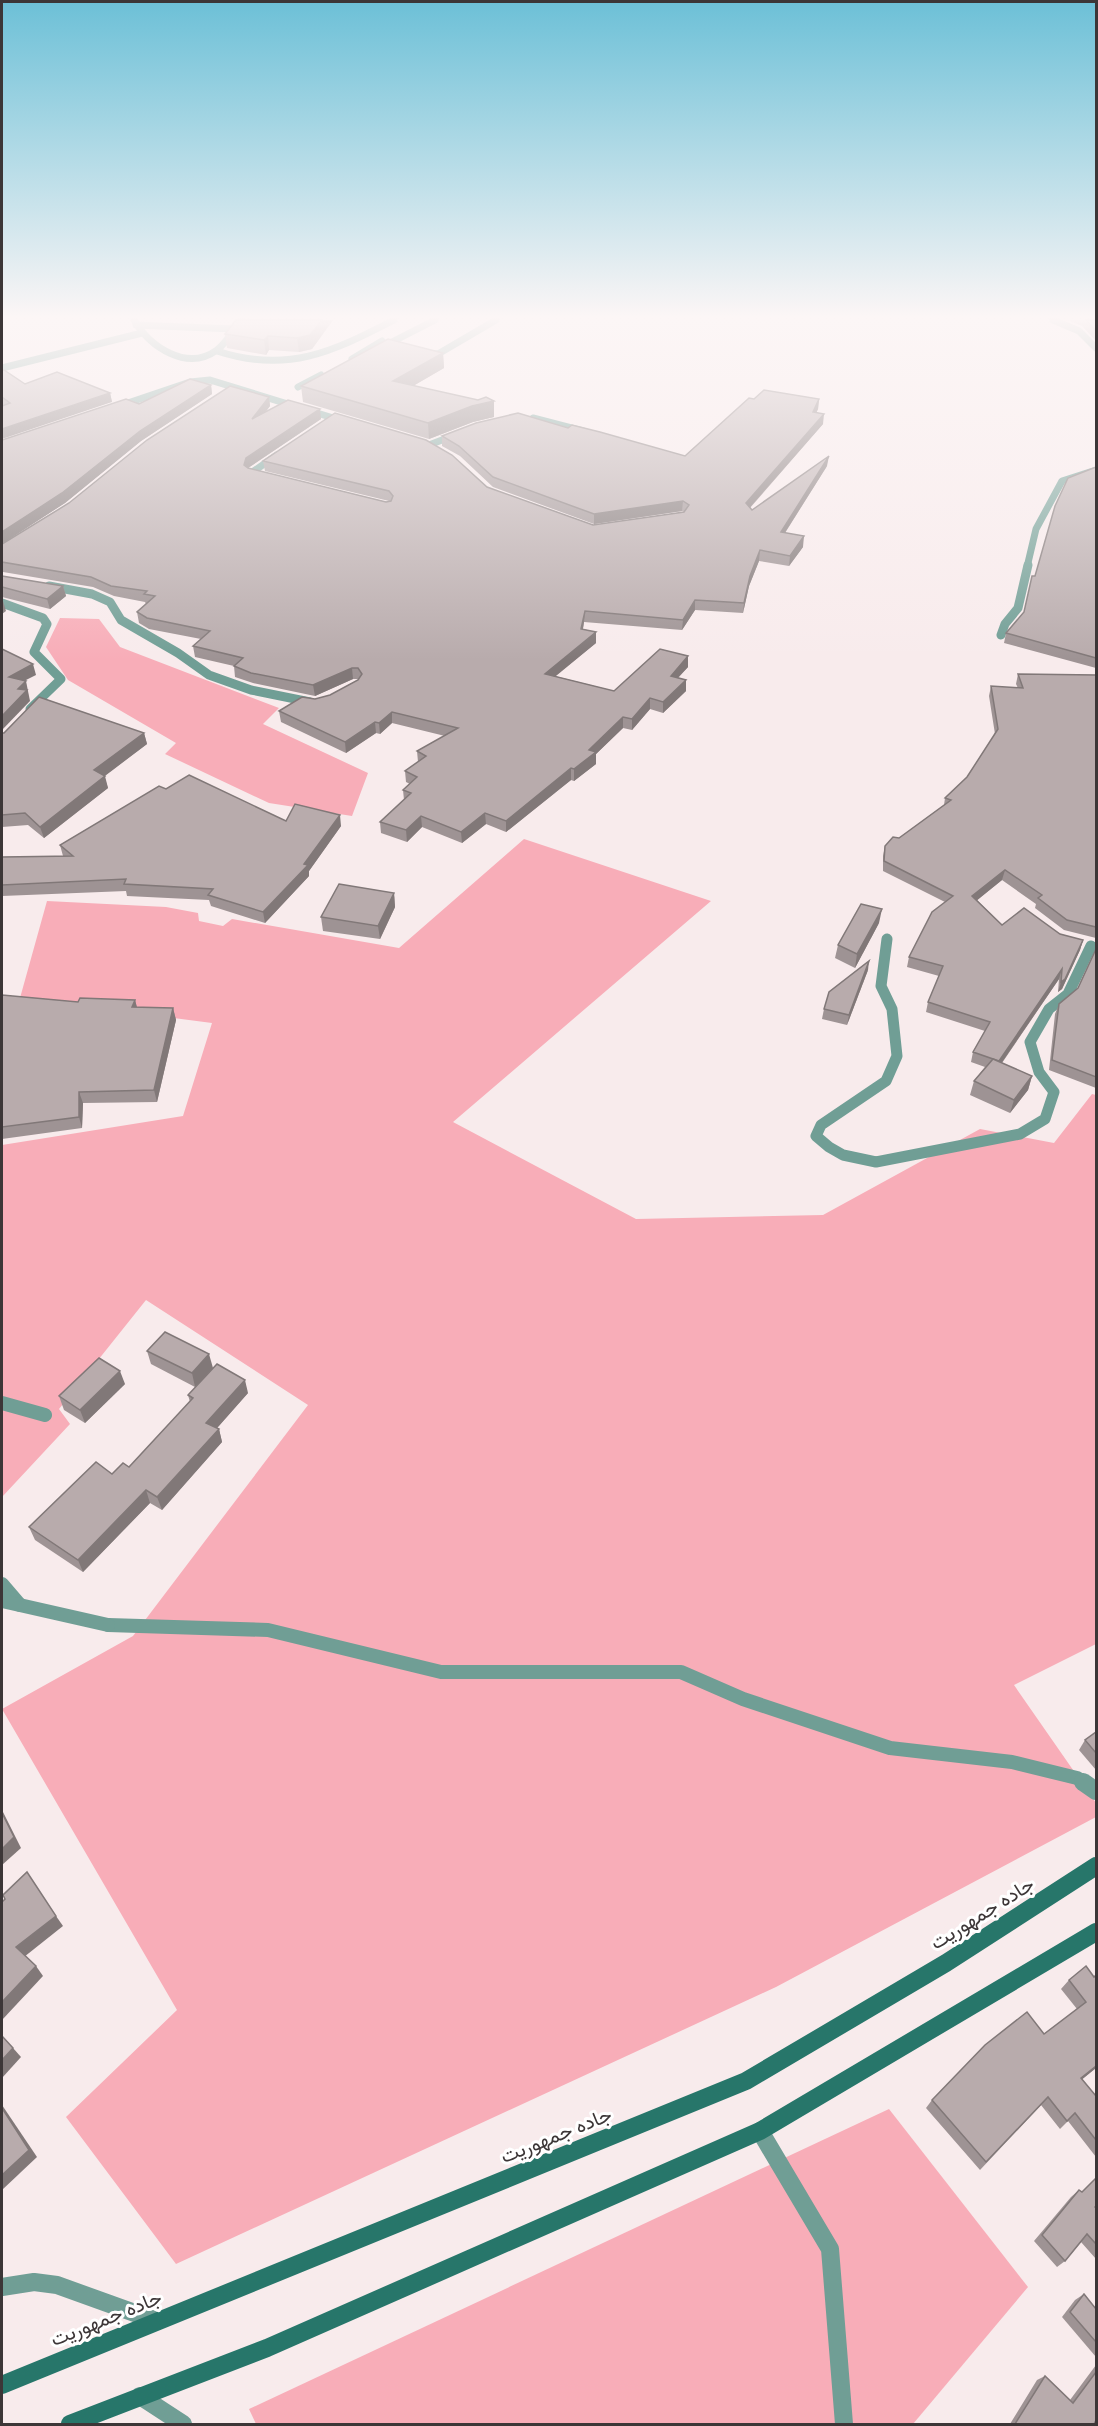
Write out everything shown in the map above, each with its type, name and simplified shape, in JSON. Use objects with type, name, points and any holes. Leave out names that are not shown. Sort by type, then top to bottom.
[{"type":"main road","name":"جاده جمهوریت","points":[[2,2385],[747,2081],[946,1963],[1096,1866]]},
{"type":"main road","points":[[70,2424],[267,2348],[760,2131],[1096,1932]]},
{"type":"street","points":[[429,445],[460,433]]},
{"type":"street","points":[[418,442],[438,450]]},
{"type":"street","points":[[272,478],[251,472],[287,448]]},
{"type":"street","points":[[1001,635],[1005,624],[1018,608],[1036,529],[1062,481],[1096,470]]},
{"type":"street","points":[[40,585],[93,594],[110,602],[121,620],[178,653],[208,675],[251,690],[301,702],[315,703],[324,700]]},
{"type":"street","points":[[2,603],[43,618],[47,624],[34,652],[61,679],[27,712]]},
{"type":"street","points":[[887,939],[880,986],[892,1009],[897,1056],[886,1081],[821,1125],[816,1136],[824,1145],[837,1152],[857,1160],[876,1162],[1020,1134],[1045,1119],[1054,1092],[1039,1072],[1030,1042],[1048,1009],[1068,994],[1089,945]]},
{"type":"street","points":[[2,1403],[45,1415]]},
{"type":"street","points":[[2,1584],[21,1606]]},
{"type":"street","points":[[2,1601],[108,1625],[268,1630],[441,1672],[681,1672],[743,1699],[890,1748],[1012,1762],[1077,1778],[1096,1791]]},
{"type":"street","points":[[760,2131],[830,2248],[844,2424]]},
{"type":"street","points":[[2,2287],[34,2282],[57,2285],[158,2321]]},
{"type":"street","points":[[141,2396],[183,2424]]},
{"type":"shaded area","points":[[60,618],[99,619],[120,647],[279,708],[263,724],[368,773],[352,816],[269,803],[165,754],[176,743],[68,680],[46,647]]},
{"type":"shaded area","points":[[524,839],[711,901],[453,1122],[636,1219],[823,1215],[980,1129],[1054,1143],[1092,1094],[1096,1095],[1096,1644],[1014,1685],[1096,1803],[1096,1817],[776,1987],[176,2264],[66,2117],[177,2010],[2,1709],[133,1636],[308,1405],[146,1300],[59,1409],[70,1424],[2,1497],[2,1145],[183,1116],[212,1023],[20,998],[47,901],[166,907],[198,913],[199,921],[223,926],[232,919],[399,948]]},
{"type":"shaded area","points":[[889,2109],[1028,2287],[913,2424],[256,2424],[249,2409]]},
{"type":"building","points":[[23,433],[137,433],[62,493],[2,532],[2,440]]},
{"type":"building","points":[[157,433],[283,433],[246,458],[244,465],[248,468],[386,502],[391,501],[393,496],[389,491],[263,461],[305,433],[403,433],[426,440],[452,455],[487,487],[593,525],[684,512],[689,505],[683,501],[594,514],[493,477],[459,446],[442,436],[449,433],[604,433],[685,456],[710,433],[807,433],[746,503],[752,510],[829,456],[781,532],[804,536],[790,556],[760,550],[750,576],[744,603],[695,600],[683,620],[585,611],[581,629],[596,632],[545,674],[614,691],[660,649],[688,656],[671,676],[686,680],[663,702],[650,698],[632,719],[623,717],[589,750],[596,752],[574,769],[571,768],[506,821],[485,813],[461,832],[421,816],[406,830],[380,822],[411,793],[403,790],[417,777],[405,771],[426,756],[417,751],[458,728],[392,712],[379,723],[375,722],[345,742],[279,711],[302,697],[315,699],[330,695],[358,680],[362,674],[358,668],[352,668],[313,685],[251,673],[234,666],[243,658],[193,646],[210,631],[147,618],[137,612],[155,596],[144,594],[147,591],[111,586],[91,577],[2,562],[2,544],[69,503]]},
{"type":"building","points":[[1096,467],[1096,658],[1006,633],[1024,612],[1032,576],[1035,576],[1055,506],[1068,478]]},
{"type":"building","points":[[2,576],[63,586],[47,599],[2,587]]},
{"type":"building","points":[[2,649],[33,664],[9,677],[26,681],[18,689],[27,690],[2,716]]},
{"type":"building","points":[[1018,674],[1096,675],[1096,927],[1067,920],[1038,898],[1042,895],[1005,870],[972,896],[1002,925],[1024,908],[1060,934],[1083,940],[1065,979],[1061,982],[1062,969],[999,1061],[973,1052],[990,1022],[928,1002],[943,966],[909,957],[932,912],[953,896],[884,861],[885,846],[893,837],[899,838],[951,800],[945,798],[967,777],[998,729],[991,686],[1023,688]]},
{"type":"building","points":[[39,697],[144,733],[94,770],[105,776],[40,827],[25,813],[2,815],[2,733]]},
{"type":"building","points":[[189,775],[286,821],[295,804],[340,815],[304,864],[308,865],[263,912],[208,895],[213,889],[124,884],[126,879],[2,885],[2,857],[73,856],[60,845],[159,786],[166,789]]},
{"type":"building","points":[[339,884],[394,893],[378,926],[321,917]]},
{"type":"building","points":[[861,904],[882,909],[857,954],[838,945]]},
{"type":"building","points":[[1096,949],[1096,1077],[1052,1060],[1059,1004],[1078,988]]},
{"type":"building","points":[[869,961],[849,1015],[824,1009],[829,992]]},
{"type":"building","points":[[2,995],[78,1002],[80,998],[135,1000],[132,1007],[173,1008],[154,1090],[79,1092],[79,1117],[2,1127]]},
{"type":"building","points":[[993,1059],[1032,1076],[1014,1100],[974,1081]]},
{"type":"building","points":[[165,1332],[209,1354],[192,1373],[147,1351]]},
{"type":"building","points":[[99,1358],[120,1371],[80,1410],[59,1396]]},
{"type":"building","points":[[217,1364],[245,1380],[206,1423],[219,1429],[157,1497],[146,1490],[78,1560],[29,1527],[96,1462],[112,1474],[123,1463],[129,1467],[193,1398],[188,1395]]},
{"type":"building","points":[[1096,1732],[1096,1753],[1085,1740]]},
{"type":"building","points":[[2,1813],[14,1837],[2,1849]]},
{"type":"building","points":[[27,1872],[56,1916],[16,1947],[36,1966],[2,2002],[2,1902],[5,1899],[3,1895]]},
{"type":"building","points":[[1086,1966],[1094,1977],[1096,1975],[1096,2066],[1081,2078],[1096,2096],[1096,2140],[1075,2113],[1067,2121],[1048,2097],[986,2162],[932,2100],[985,2045],[1027,2012],[1044,2034],[1086,2002],[1069,1980]]},
{"type":"building","points":[[2,2036],[13,2048],[2,2060]]},
{"type":"building","points":[[2,2108],[29,2150],[2,2175]]},
{"type":"building","points":[[1096,2178],[1096,2244],[1087,2234],[1065,2261],[1042,2235],[1079,2190],[1082,2192]]},
{"type":"building","points":[[1084,2294],[1096,2309],[1096,2342],[1070,2312]]},
{"type":"building","points":[[1096,2372],[1096,2420],[1094,2424],[1015,2424],[1045,2376],[1073,2403]]}]
